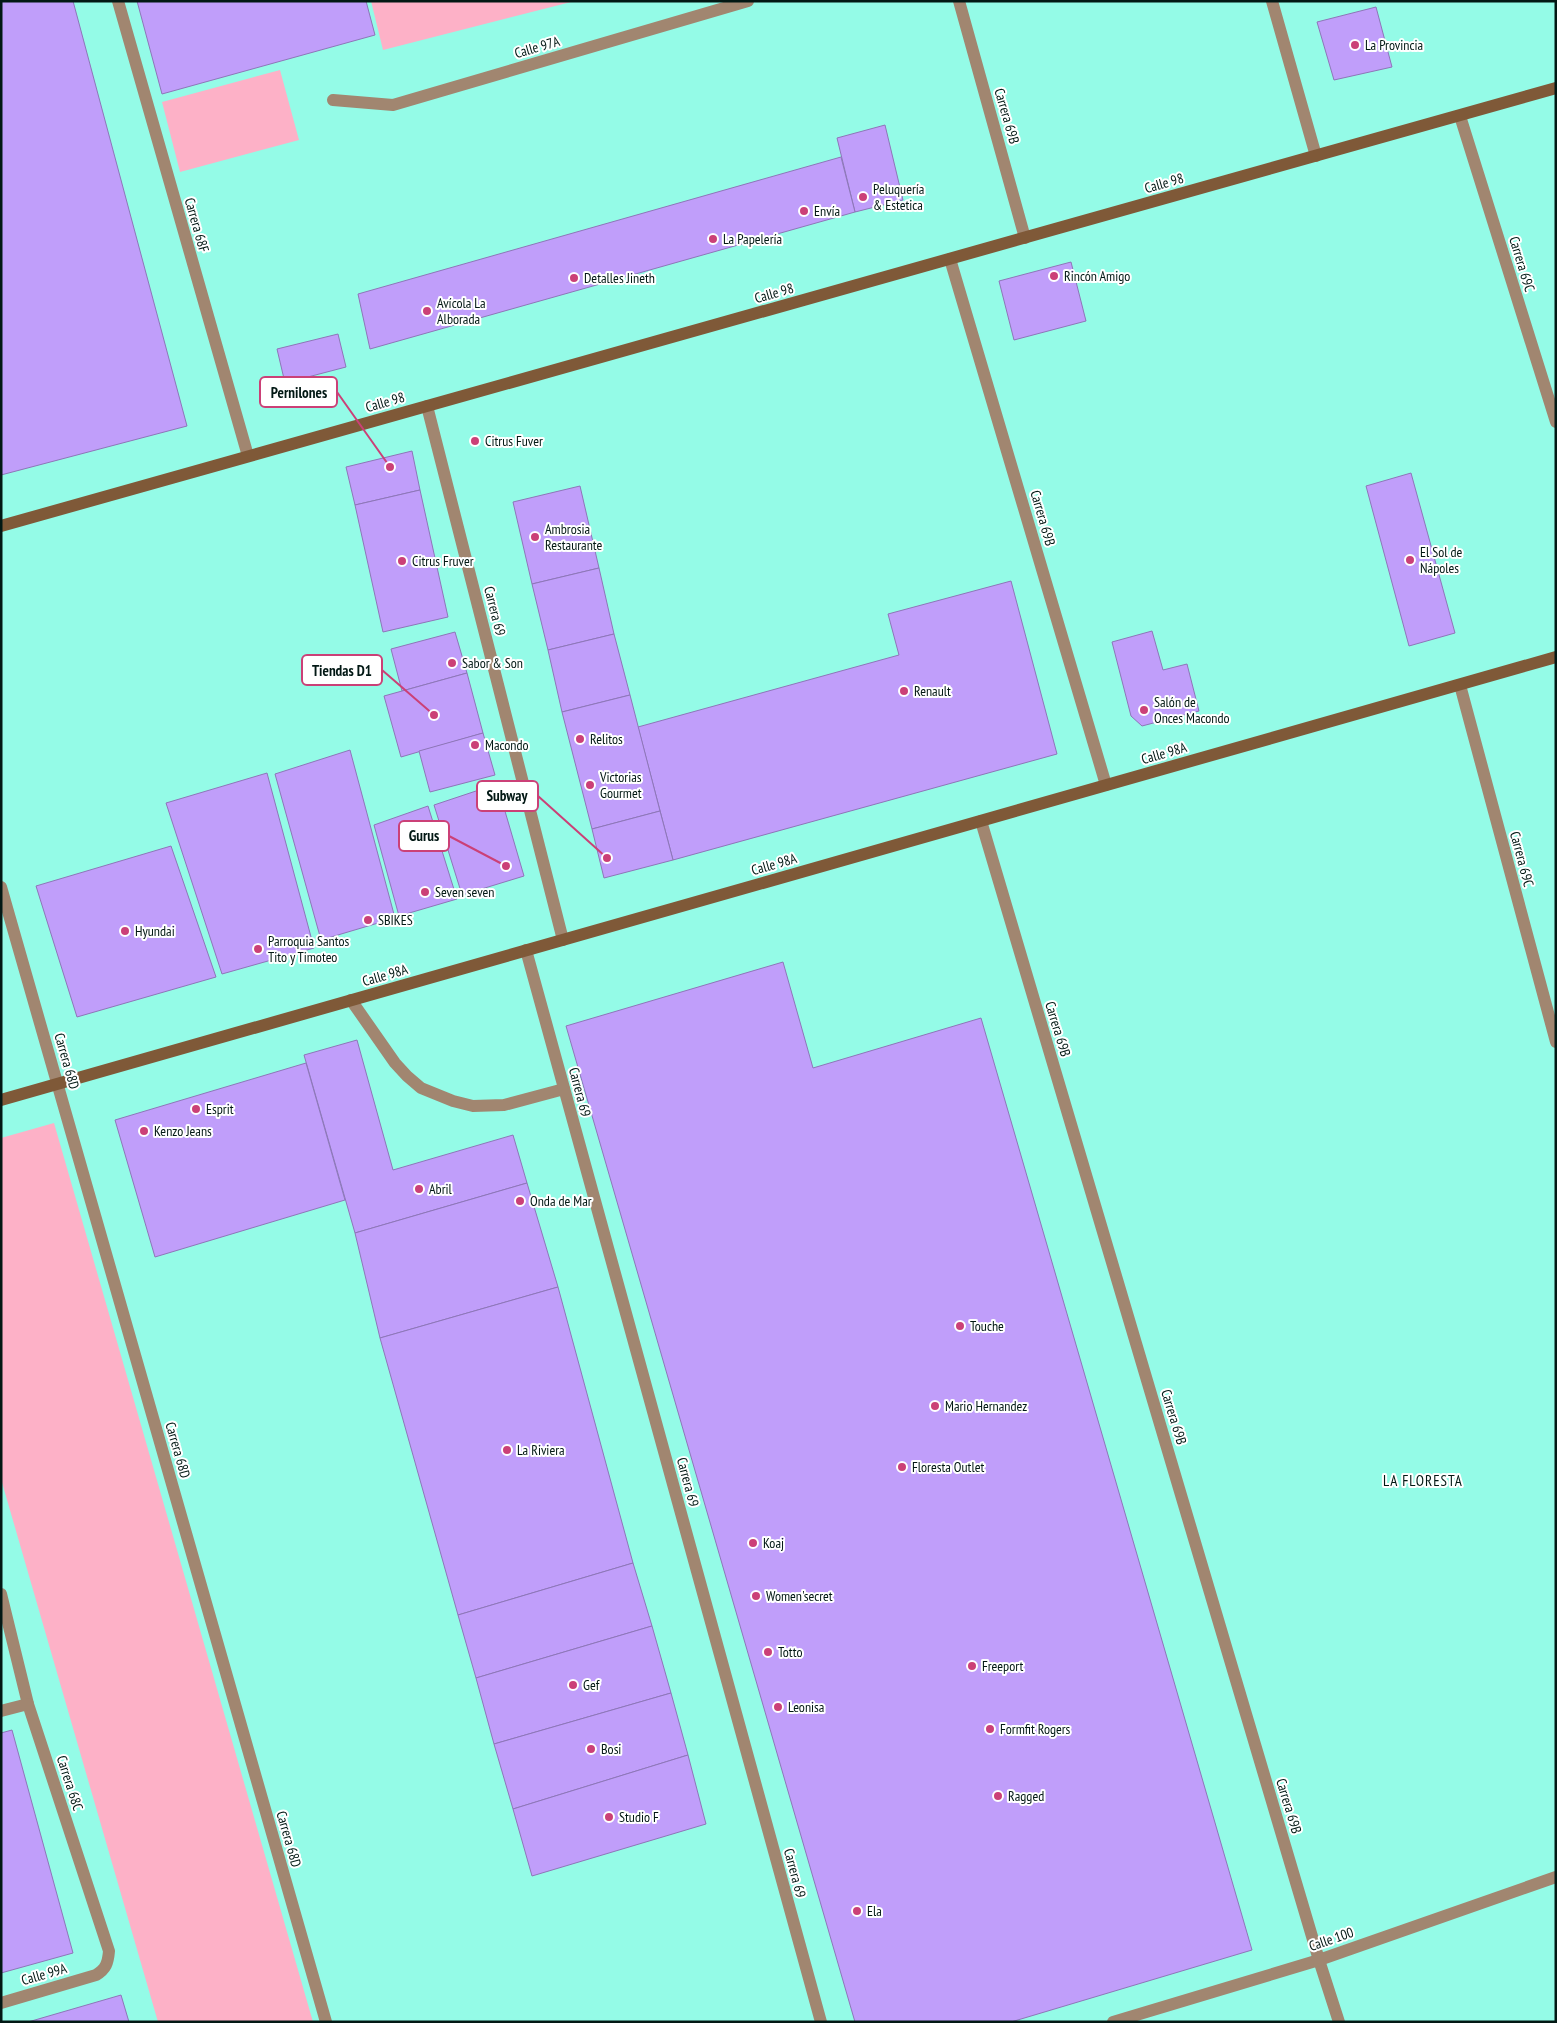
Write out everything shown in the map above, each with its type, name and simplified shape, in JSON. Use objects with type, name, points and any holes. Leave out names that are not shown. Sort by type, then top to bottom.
[{"type":"street","name":"Carrera 68F","points":[[118,1],[248,456]]},
{"type":"street","name":"Calle 97A","points":[[333,100],[393,105],[748,1]]},
{"type":"street","name":"Carrera 69B","points":[[959,1],[1025,238]]},
{"type":"street","points":[[1272,1],[1316,156]]},
{"type":"street","name":"Calle 98","points":[[1,526],[1556,88]]},
{"type":"street","name":"Carrera 69C","points":[[1460,116],[1556,422]]},
{"type":"street","name":"Carrera 69B","points":[[950,259],[1106,785]]},
{"type":"street","name":"Carrera 69","points":[[427,406],[563,940]]},
{"type":"street","name":"Calle 98A","points":[[1,1100],[1556,657]]},
{"type":"street","name":"Carrera 69C","points":[[1460,684],[1556,1042]]},
{"type":"street","name":"Carrera 69B","points":[[981,821],[1339,2022]]},
{"type":"street","name":"Carrera 68D","points":[[1,886],[326,2022]]},
{"type":"street","name":"Carrera 69","points":[[526,950],[821,2022]]},
{"type":"street","points":[[351,1000],[395,1063],[421,1088],[453,1101],[473,1106],[504,1106],[564,1089]]},
{"type":"street","name":"Carrera 68C","points":[[1,1594],[28,1704],[109,1951],[104,1970],[96,1975]]},
{"type":"street","points":[[1,1711],[28,1704]]},
{"type":"street","name":"Calle 100","points":[[1113,2022],[1319,1960],[1556,1877]]},
{"type":"street","name":"Calle 99A","points":[[1,2003],[96,1975]]},
{"type":"shaded area","points":[[371,1],[575,1],[383,50]]},
{"type":"shaded area","points":[[280,70],[299,140],[180,172],[162,102]]},
{"type":"shaded area","points":[[54,1123],[313,2022],[158,2022],[1,1479],[1,1138]]},
{"type":"building","points":[[1,1],[73,1],[187,426],[1,475]]},
{"type":"building","points":[[137,1],[366,1],[375,35],[162,94]]},
{"type":"building","name":"La Provincia","points":[[1376,7],[1392,67],[1334,80],[1317,22]]},
{"type":"building","points":[[885,125],[903,200],[855,212],[837,138]]},
{"type":"building","points":[[841,157],[855,212],[370,349],[358,294]]},
{"type":"building","points":[[1071,262],[1086,321],[1014,340],[999,281]]},
{"type":"building","points":[[338,334],[346,367],[285,383],[277,349]]},
{"type":"building","points":[[412,451],[420,490],[355,505],[346,467]]},
{"type":"building","name":"El Sol de Nápoles","points":[[1411,473],[1455,633],[1409,646],[1366,486]]},
{"type":"building","points":[[580,486],[599,568],[532,584],[513,502]]},
{"type":"building","name":"Citrus Fruver","points":[[420,490],[448,617],[383,632],[355,505]]},
{"type":"building","points":[[599,568],[614,634],[548,650],[532,584]]},
{"type":"building","name":"Renault","points":[[1011,581],[1057,754],[673,860],[638,727],[899,655],[888,614]]},
{"type":"building","points":[[1152,631],[1163,670],[1187,664],[1199,711],[1142,726],[1131,716],[1112,642]]},
{"type":"building","points":[[455,632],[467,673],[402,691],[391,649]]},
{"type":"building","points":[[614,634],[630,695],[562,712],[548,650]]},
{"type":"building","points":[[467,673],[483,733],[401,757],[384,696]]},
{"type":"building","points":[[630,695],[660,811],[592,829],[562,712]]},
{"type":"building","points":[[483,733],[495,775],[430,792],[419,751]]},
{"type":"building","points":[[350,750],[395,918],[321,940],[275,774]]},
{"type":"building","points":[[267,773],[314,948],[222,974],[166,803]]},
{"type":"building","points":[[497,784],[524,876],[462,895],[434,805]]},
{"type":"building","points":[[428,806],[457,899],[399,916],[374,825]]},
{"type":"building","points":[[660,811],[673,860],[604,878],[592,829]]},
{"type":"building","name":"Hyundai","points":[[171,846],[216,977],[77,1017],[36,886]]},
{"type":"building","name":"Floresta Outlet","points":[[783,962],[813,1068],[981,1018],[1252,1950],[1011,2022],[855,2022],[566,1026]]},
{"type":"building","points":[[357,1040],[393,1170],[513,1135],[527,1183],[355,1233],[304,1055]]},
{"type":"building","points":[[306,1063],[345,1200],[155,1257],[115,1120]]},
{"type":"building","points":[[527,1183],[558,1287],[380,1338],[355,1233]]},
{"type":"building","name":"La Riviera","points":[[558,1287],[633,1563],[458,1615],[380,1338]]},
{"type":"building","points":[[633,1563],[652,1626],[476,1678],[458,1615]]},
{"type":"building","name":"Gef","points":[[652,1626],[671,1693],[494,1744],[476,1678]]},
{"type":"building","name":"Bosi","points":[[671,1693],[688,1755],[513,1809],[494,1744]]},
{"type":"building","points":[[12,1730],[73,1953],[1,1973],[1,1733]]},
{"type":"building","name":"Studio F","points":[[688,1755],[706,1824],[532,1876],[513,1809]]},
{"type":"building","points":[[121,1995],[129,2022],[28,2022]]},
{"type":"place","name":"La Provincia","points":[[1355,45]]},
{"type":"place","name":"Peluquería & Estetica","points":[[863,197]]},
{"type":"place","name":"Envía","points":[[804,211]]},
{"type":"place","name":"La Papelería","points":[[713,239]]},
{"type":"place","name":"Rincón Amigo","points":[[1054,276]]},
{"type":"place","name":"Detalles Jineth","points":[[574,278]]},
{"type":"place","name":"Avícola La Alborada","points":[[427,311]]},
{"type":"place","name":"Citrus Fuver","points":[[475,441]]},
{"type":"place","name":"Pernilones","points":[[390,467]]},
{"type":"place","name":"Ambrosia Restaurante","points":[[535,537]]},
{"type":"place","name":"El Sol de Nápoles","points":[[1410,560]]},
{"type":"place","name":"Citrus Fruver","points":[[402,561]]},
{"type":"place","name":"Sabor & Son","points":[[452,663]]},
{"type":"place","name":"Renault","points":[[904,691]]},
{"type":"place","name":"Salón de Onces Macondo","points":[[1144,710]]},
{"type":"place","name":"Tiendas D1","points":[[434,715]]},
{"type":"place","name":"Relitos","points":[[580,739]]},
{"type":"place","name":"Macondo","points":[[475,745]]},
{"type":"place","name":"Victorias Gourmet","points":[[590,785]]},
{"type":"place","name":"Subway","points":[[607,858]]},
{"type":"place","name":"Gurus","points":[[506,866]]},
{"type":"place","name":"Seven seven","points":[[425,892]]},
{"type":"place","name":"SBIKES","points":[[368,920]]},
{"type":"place","name":"Hyundai","points":[[125,931]]},
{"type":"place","name":"Parroquia Santos Tito y Timoteo","points":[[258,949]]},
{"type":"place","name":"Esprit","points":[[196,1109]]},
{"type":"place","name":"Kenzo Jeans","points":[[144,1131]]},
{"type":"place","name":"Abril","points":[[419,1189]]},
{"type":"place","name":"Onda de Mar","points":[[520,1201]]},
{"type":"place","name":"Touche","points":[[960,1326]]},
{"type":"place","name":"Mario Hernandez","points":[[935,1406]]},
{"type":"place","name":"La Riviera","points":[[507,1450]]},
{"type":"place","name":"Floresta Outlet","points":[[902,1467]]},
{"type":"place","name":"Koaj","points":[[753,1543]]},
{"type":"place","name":"Women'secret","points":[[756,1596]]},
{"type":"place","name":"Totto","points":[[768,1652]]},
{"type":"place","name":"Freeport","points":[[972,1666]]},
{"type":"place","name":"Gef","points":[[573,1685]]},
{"type":"place","name":"Leonisa","points":[[778,1707]]},
{"type":"place","name":"Formfit Rogers","points":[[990,1729]]},
{"type":"place","name":"Bosi","points":[[591,1749]]},
{"type":"place","name":"Ragged","points":[[998,1796]]},
{"type":"place","name":"Studio F","points":[[609,1817]]},
{"type":"place","name":"Ela","points":[[857,1911]]},
{"type":"district","name":"LA FLORESTA","points":[[1423,1481]]}]
